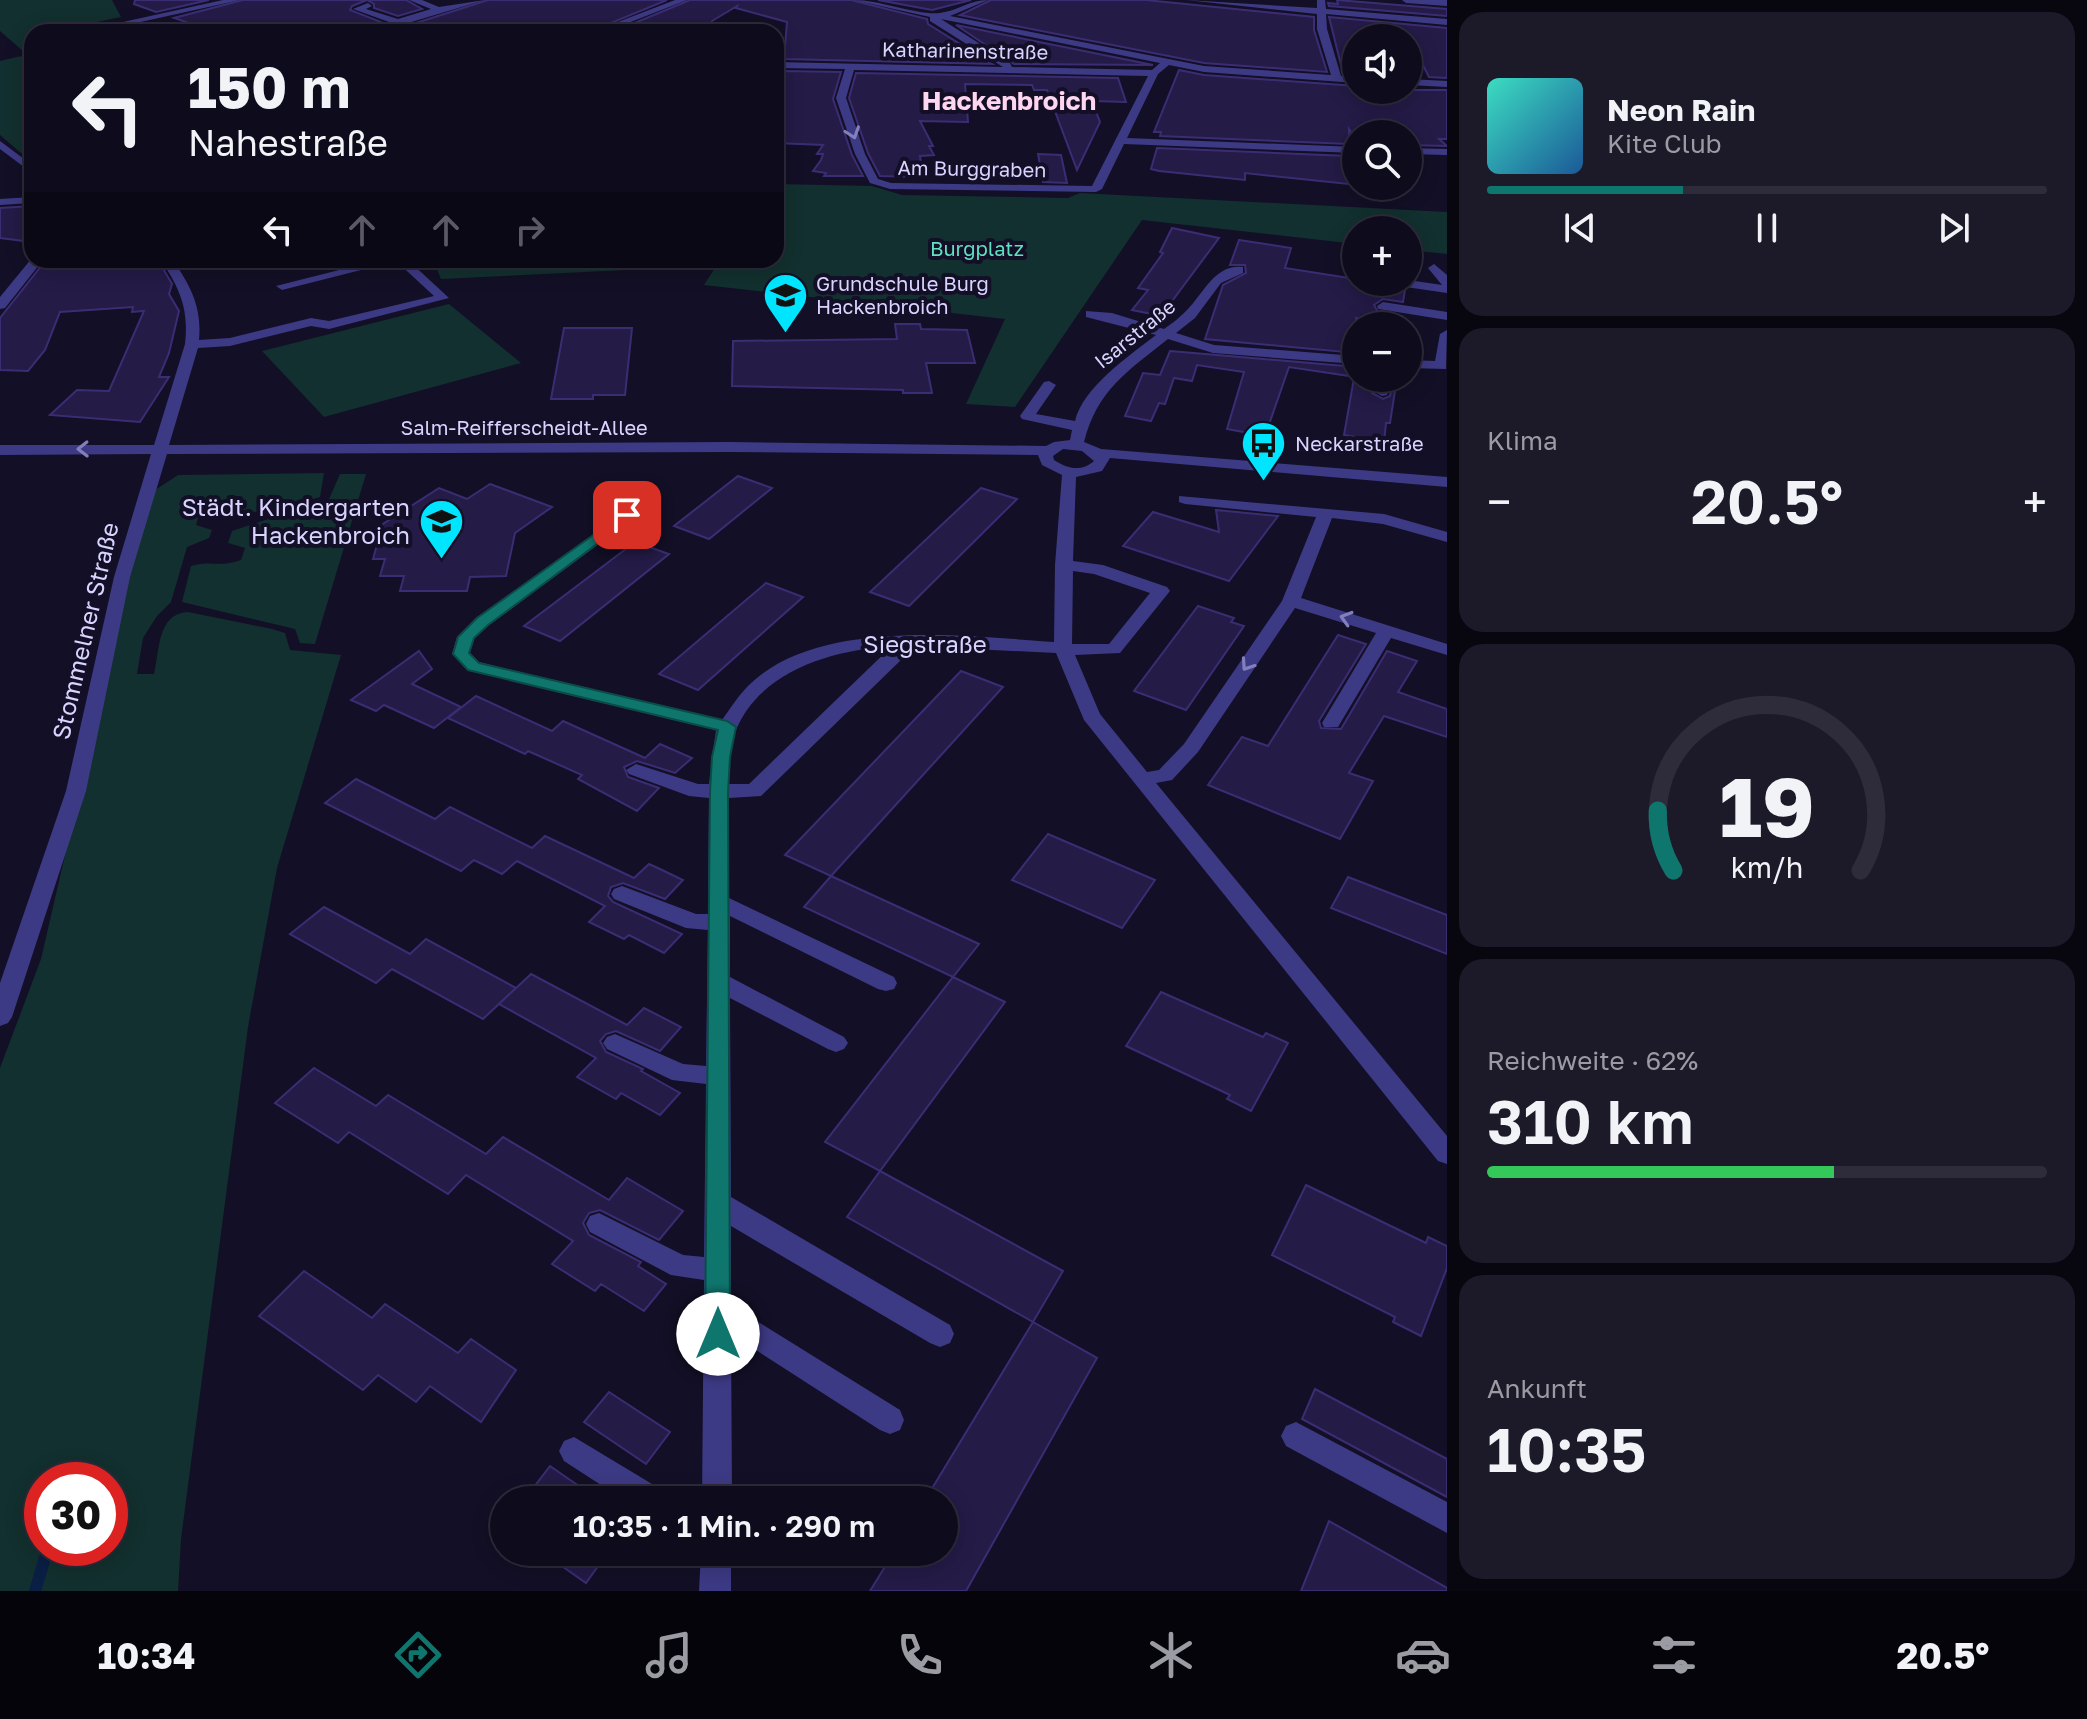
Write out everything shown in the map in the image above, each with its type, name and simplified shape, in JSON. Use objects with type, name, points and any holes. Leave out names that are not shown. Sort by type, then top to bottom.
[{"type":"street","points":[[127,22],[236,0]]},
{"type":"street","points":[[413,0],[436,10]]},
{"type":"street","points":[[397,24],[436,10],[481,0]]},
{"type":"street","points":[[618,24],[683,0]]},
{"type":"street","points":[[858,0],[1167,62],[1223,71],[1342,79]]},
{"type":"street","points":[[984,0],[933,19],[1007,65],[1008,70]]},
{"type":"street","points":[[1190,0],[1321,6],[1447,22]]},
{"type":"street","points":[[1406,0],[1447,3]]},
{"type":"street","points":[[368,6],[357,9],[400,23]]},
{"type":"street","points":[[1321,6],[1322,29],[1337,79]]},
{"type":"street","points":[[1167,62],[1154,73],[1120,141],[1342,149]]},
{"type":"street","name":"Katharinenstraße","points":[[784,65],[1154,73]]},
{"type":"street","name":"Am Burggraben","points":[[850,67],[841,98],[860,154],[874,181],[890,186],[1096,189],[1120,141]]},
{"type":"street","points":[[1422,83],[1447,84]]},
{"type":"street","points":[[0,144],[24,164]]},
{"type":"street","points":[[1422,151],[1447,152]]},
{"type":"street","points":[[0,202],[24,200]]},
{"type":"street","points":[[0,305],[30,268]]},
{"type":"street","name":"Stommelner Straße","points":[[0,1017],[76,791],[122,577],[192,344],[195,321],[192,297],[173,268]]},
{"type":"street","points":[[282,286],[358,268]]},
{"type":"street","points":[[192,344],[230,342],[311,322],[329,325],[443,298],[410,268]]},
{"type":"street","points":[[1434,268],[1447,282]]},
{"type":"street","name":"Isarstraße","points":[[1076,445],[1084,413],[1097,392],[1130,361],[1190,315],[1217,280],[1239,270]]},
{"type":"street","points":[[1422,285],[1447,289]]},
{"type":"street","points":[[1383,306],[1447,316]]},
{"type":"street","points":[[1091,314],[1112,317],[1213,349],[1342,359]]},
{"type":"street","points":[[1422,365],[1441,366],[1447,334]]},
{"type":"street","points":[[1049,385],[1027,416],[1080,427]]},
{"type":"street","points":[[1099,459],[1088,472],[1070,472],[1048,456],[1059,445],[1076,445],[1099,459],[1145,466],[1447,490]]},
{"type":"street","name":"Salm-Reifferscheidt-Allee","points":[[0,450],[158,454],[1048,456]]},
{"type":"street","name":"Salm-Reifferscheidt-Allee","points":[[0,463],[158,454]]},
{"type":"street","points":[[1099,459],[1447,482]]},
{"type":"street","points":[[1070,472],[1063,565],[1063,649],[1091,716],[1447,1154]]},
{"type":"street","points":[[1185,499],[1384,519],[1447,537]]},
{"type":"street","points":[[640,506],[482,622],[466,637],[461,654],[473,666],[727,727]]},
{"type":"street","points":[[1141,780],[1165,775],[1191,748],[1291,601],[1326,513]]},
{"type":"street","name":"Siegstraße","points":[[717,1486],[719,792],[727,727],[752,693],[782,668],[825,651],[869,641],[904,640],[1114,649],[1161,591],[1097,569],[1063,565]]},
{"type":"street","points":[[1291,601],[1447,650]]},
{"type":"street","points":[[1331,723],[1386,631]]},
{"type":"street","points":[[636,770],[696,791],[754,791],[895,656],[904,640]]},
{"type":"street","points":[[622,894],[694,922],[719,912],[886,983]]},
{"type":"street","points":[[719,982],[836,1043]]},
{"type":"street","points":[[615,1043],[680,1073],[719,1076]]},
{"type":"street","points":[[718,1202],[731,1213],[940,1334]]},
{"type":"street","points":[[599,1224],[680,1267],[718,1269]]},
{"type":"street","points":[[718,1311],[890,1420]]},
{"type":"street","points":[[1296,1436],[1447,1518]]},
{"type":"street","points":[[574,1451],[629,1486]]},
{"type":"street","points":[[715,1591],[716,1566]]},
{"type":"green space","points":[[0,0],[112,0],[121,17],[94,24],[24,24],[23,51],[0,31]]},
{"type":"green space","points":[[21,56],[24,58],[24,152],[21,153],[0,135],[0,61]]},
{"type":"green space","name":"Burgplatz","points":[[784,184],[872,186],[902,195],[1068,198],[1080,193],[1447,212],[1447,254],[1422,251],[1422,216],[1342,216],[1342,242],[1142,220],[1015,407],[966,404],[1005,319],[704,285],[715,268],[784,268]]},
{"type":"green space","points":[[436,268],[667,268],[441,279]]},
{"type":"green space","points":[[449,304],[521,363],[324,417],[262,351]]},
{"type":"green space","points":[[324,473],[320,497],[266,513],[218,508],[199,514],[196,525],[212,530],[209,538],[187,547],[171,602],[157,616],[143,638],[137,674],[154,674],[165,626],[178,614],[188,612],[285,633],[290,650],[341,655],[277,868],[248,1027],[181,1539],[178,1591],[0,1591],[0,1068],[41,959],[136,548],[155,490],[178,475]]},
{"type":"green space","points":[[340,474],[366,474],[315,644],[300,643],[295,629],[182,602],[191,566],[241,560],[245,548],[228,543],[232,531],[329,499]]},
{"type":"building","points":[[135,0],[209,0],[156,12],[134,4]]},
{"type":"building","points":[[243,0],[367,0],[352,6],[350,10],[381,22],[192,24],[174,18]]},
{"type":"building","points":[[367,0],[406,0],[422,9],[398,16],[374,8],[374,4]]},
{"type":"building","points":[[488,0],[667,0],[608,24],[413,24]]},
{"type":"building","points":[[690,0],[851,0],[927,19],[928,24],[992,64],[784,59],[787,22],[737,6],[712,24],[632,24]]},
{"type":"building","points":[[878,0],[971,0],[932,10]]},
{"type":"building","points":[[991,0],[1146,0],[1314,17],[1314,30],[1327,72],[1204,63],[960,15]]},
{"type":"building","points":[[1337,0],[1447,9],[1447,16],[1329,6],[1328,3],[1338,4]]},
{"type":"building","points":[[1329,17],[1404,24],[1342,24],[1342,69]]},
{"type":"building","points":[[956,25],[1153,65],[1014,64]]},
{"type":"building","points":[[1422,26],[1447,28],[1447,78],[1429,77],[1422,63]]},
{"type":"building","points":[[1179,70],[1204,75],[1342,85],[1342,104],[1422,104],[1422,90],[1447,90],[1447,139],[1439,139],[1447,146],[1422,145],[1422,120],[1342,120],[1342,144],[1160,136],[1161,132],[1154,132]]},
{"type":"building","points":[[784,71],[841,72],[833,99],[852,155],[863,176],[824,176],[826,173],[813,171],[821,160],[823,154],[817,154],[823,145],[784,143]]},
{"type":"building","points":[[856,73],[1118,78],[1126,102],[1092,101],[1100,122],[1077,170],[1047,90],[1034,90],[1032,85],[965,84],[968,122],[920,121],[933,146],[929,146],[934,155],[920,156],[923,177],[880,176],[868,153],[849,98]]},
{"type":"building","points":[[1157,148],[1342,156],[1342,183],[1245,173],[1245,180],[1151,169]]},
{"type":"building","points":[[1038,154],[1061,155],[1067,183],[1043,182]]},
{"type":"building","points":[[24,206],[24,241],[0,238],[0,208]]},
{"type":"building","points":[[1172,228],[1219,238],[1161,316],[1132,310],[1148,290],[1138,288],[1163,253],[1160,252]]},
{"type":"building","points":[[1239,240],[1291,248],[1285,268],[1342,277],[1342,296],[1404,296],[1403,302],[1383,299],[1374,305],[1378,312],[1342,312],[1342,352],[1205,339],[1223,285],[1246,273],[1245,265],[1230,265]]},
{"type":"building","points":[[40,268],[163,268],[172,284],[169,294],[179,311],[169,353],[159,377],[169,377],[140,422],[50,415],[77,390],[109,391],[144,311],[132,312],[133,307],[60,312],[45,350],[28,371],[0,370],[0,318]]},
{"type":"building","points":[[895,324],[920,324],[921,329],[967,330],[975,363],[926,363],[932,393],[732,386],[733,341],[897,339]]},
{"type":"building","points":[[564,328],[632,328],[625,395],[551,399]]},
{"type":"building","points":[[1170,351],[1342,366],[1342,375],[1289,367],[1265,436],[1227,429],[1244,372],[1197,365],[1192,381],[1174,378],[1165,404],[1159,403],[1151,421],[1125,416],[1143,373],[1160,375]]},
{"type":"building","points":[[1352,392],[1372,392],[1383,399],[1395,392],[1384,442],[1344,435]]},
{"type":"building","points":[[738,476],[772,488],[709,539],[674,526]]},
{"type":"building","points":[[490,484],[552,507],[515,533],[506,576],[470,577],[467,591],[400,591],[404,576],[380,576],[385,559],[373,559],[383,524],[439,488],[467,499]]},
{"type":"building","points":[[981,488],[1017,499],[909,606],[870,592]]},
{"type":"building","points":[[1216,510],[1278,516],[1229,581],[1123,546],[1153,512],[1219,532]]},
{"type":"building","points":[[635,542],[669,554],[560,641],[524,626]]},
{"type":"building","points":[[766,583],[803,597],[698,690],[659,674]]},
{"type":"building","points":[[1198,606],[1234,618],[1231,622],[1244,626],[1186,710],[1134,691]]},
{"type":"building","points":[[1338,635],[1366,644],[1319,721],[1321,728],[1341,729],[1387,651],[1417,661],[1398,692],[1447,709],[1447,737],[1384,716],[1349,773],[1373,781],[1340,839],[1208,785],[1242,737],[1268,746]]},
{"type":"building","points":[[419,651],[432,669],[412,684],[461,707],[434,728],[384,705],[376,711],[351,700]]},
{"type":"building","points":[[961,671],[1003,687],[831,876],[785,855]]},
{"type":"building","points":[[476,696],[552,731],[563,721],[645,758],[660,744],[692,758],[675,773],[637,761],[624,767],[628,777],[659,788],[637,811],[578,779],[582,775],[528,751],[525,754],[448,718]]},
{"type":"building","points":[[356,779],[435,819],[450,807],[532,848],[545,836],[634,878],[649,864],[660,869],[683,880],[665,899],[623,883],[611,887],[608,896],[613,902],[682,934],[664,953],[629,935],[624,939],[589,922],[605,906],[517,861],[502,874],[474,860],[461,871],[325,803]]},
{"type":"building","points":[[1048,834],[1155,880],[1122,928],[1012,880]]},
{"type":"building","points":[[831,876],[979,944],[953,977],[804,907]]},
{"type":"building","points":[[1348,877],[1447,915],[1447,954],[1331,908]]},
{"type":"building","points":[[324,907],[410,954],[426,939],[516,988],[483,1019],[392,969],[376,983],[290,934]]},
{"type":"building","points":[[531,974],[627,1025],[644,1008],[681,1027],[660,1051],[616,1031],[606,1034],[600,1041],[606,1052],[643,1069],[641,1071],[680,1093],[660,1115],[621,1093],[616,1099],[577,1077],[596,1058],[499,1004]]},
{"type":"building","points":[[953,977],[1005,1002],[880,1171],[825,1142]]},
{"type":"building","points":[[1161,992],[1263,1037],[1266,1033],[1288,1043],[1251,1111],[1227,1099],[1230,1095],[1126,1046]]},
{"type":"building","points":[[314,1068],[376,1106],[388,1095],[486,1154],[503,1137],[609,1200],[627,1178],[683,1211],[659,1240],[600,1210],[589,1213],[583,1223],[589,1235],[641,1262],[638,1266],[666,1284],[644,1311],[601,1284],[595,1291],[552,1264],[573,1241],[466,1175],[448,1194],[349,1132],[338,1143],[275,1103]]},
{"type":"building","points":[[880,1171],[1063,1271],[1033,1322],[847,1217]]},
{"type":"building","points":[[1306,1185],[1426,1243],[1428,1237],[1447,1246],[1447,1268],[1421,1336],[1393,1322],[1395,1317],[1272,1255]]},
{"type":"building","points":[[304,1271],[372,1318],[385,1304],[458,1353],[471,1339],[516,1370],[481,1422],[430,1386],[416,1402],[378,1375],[363,1390],[259,1316]]},
{"type":"building","points":[[1033,1322],[1097,1358],[966,1591],[870,1591],[885,1566],[958,1566],[958,1486],[933,1486]]},
{"type":"building","points":[[1315,1389],[1447,1459],[1447,1497],[1302,1419]]},
{"type":"building","points":[[609,1392],[670,1432],[646,1464],[584,1422]]},
{"type":"building","points":[[550,1466],[579,1486],[535,1486]]},
{"type":"building","points":[[1329,1521],[1447,1588],[1447,1591],[1301,1591]]},
{"type":"building","points":[[562,1566],[598,1566],[586,1583]]},
{"type":"waterway","points":[[35,1591],[43,1566]]},
{"type":"place","name":"Grundschule Burg Hackenbroich","points":[[785,335]]},
{"type":"place","name":"Neckarstraße","points":[[1264,483]]},
{"type":"place","name":"Städt. Kindergarten Hackenbroich","points":[[441,561]]},
{"type":"district","name":"Hackenbroich","points":[[1009,101]]},
{"type":"route","points":[[627,515],[482,622],[466,637],[461,654],[473,666],[727,727],[719,792],[718,1334]]}]
